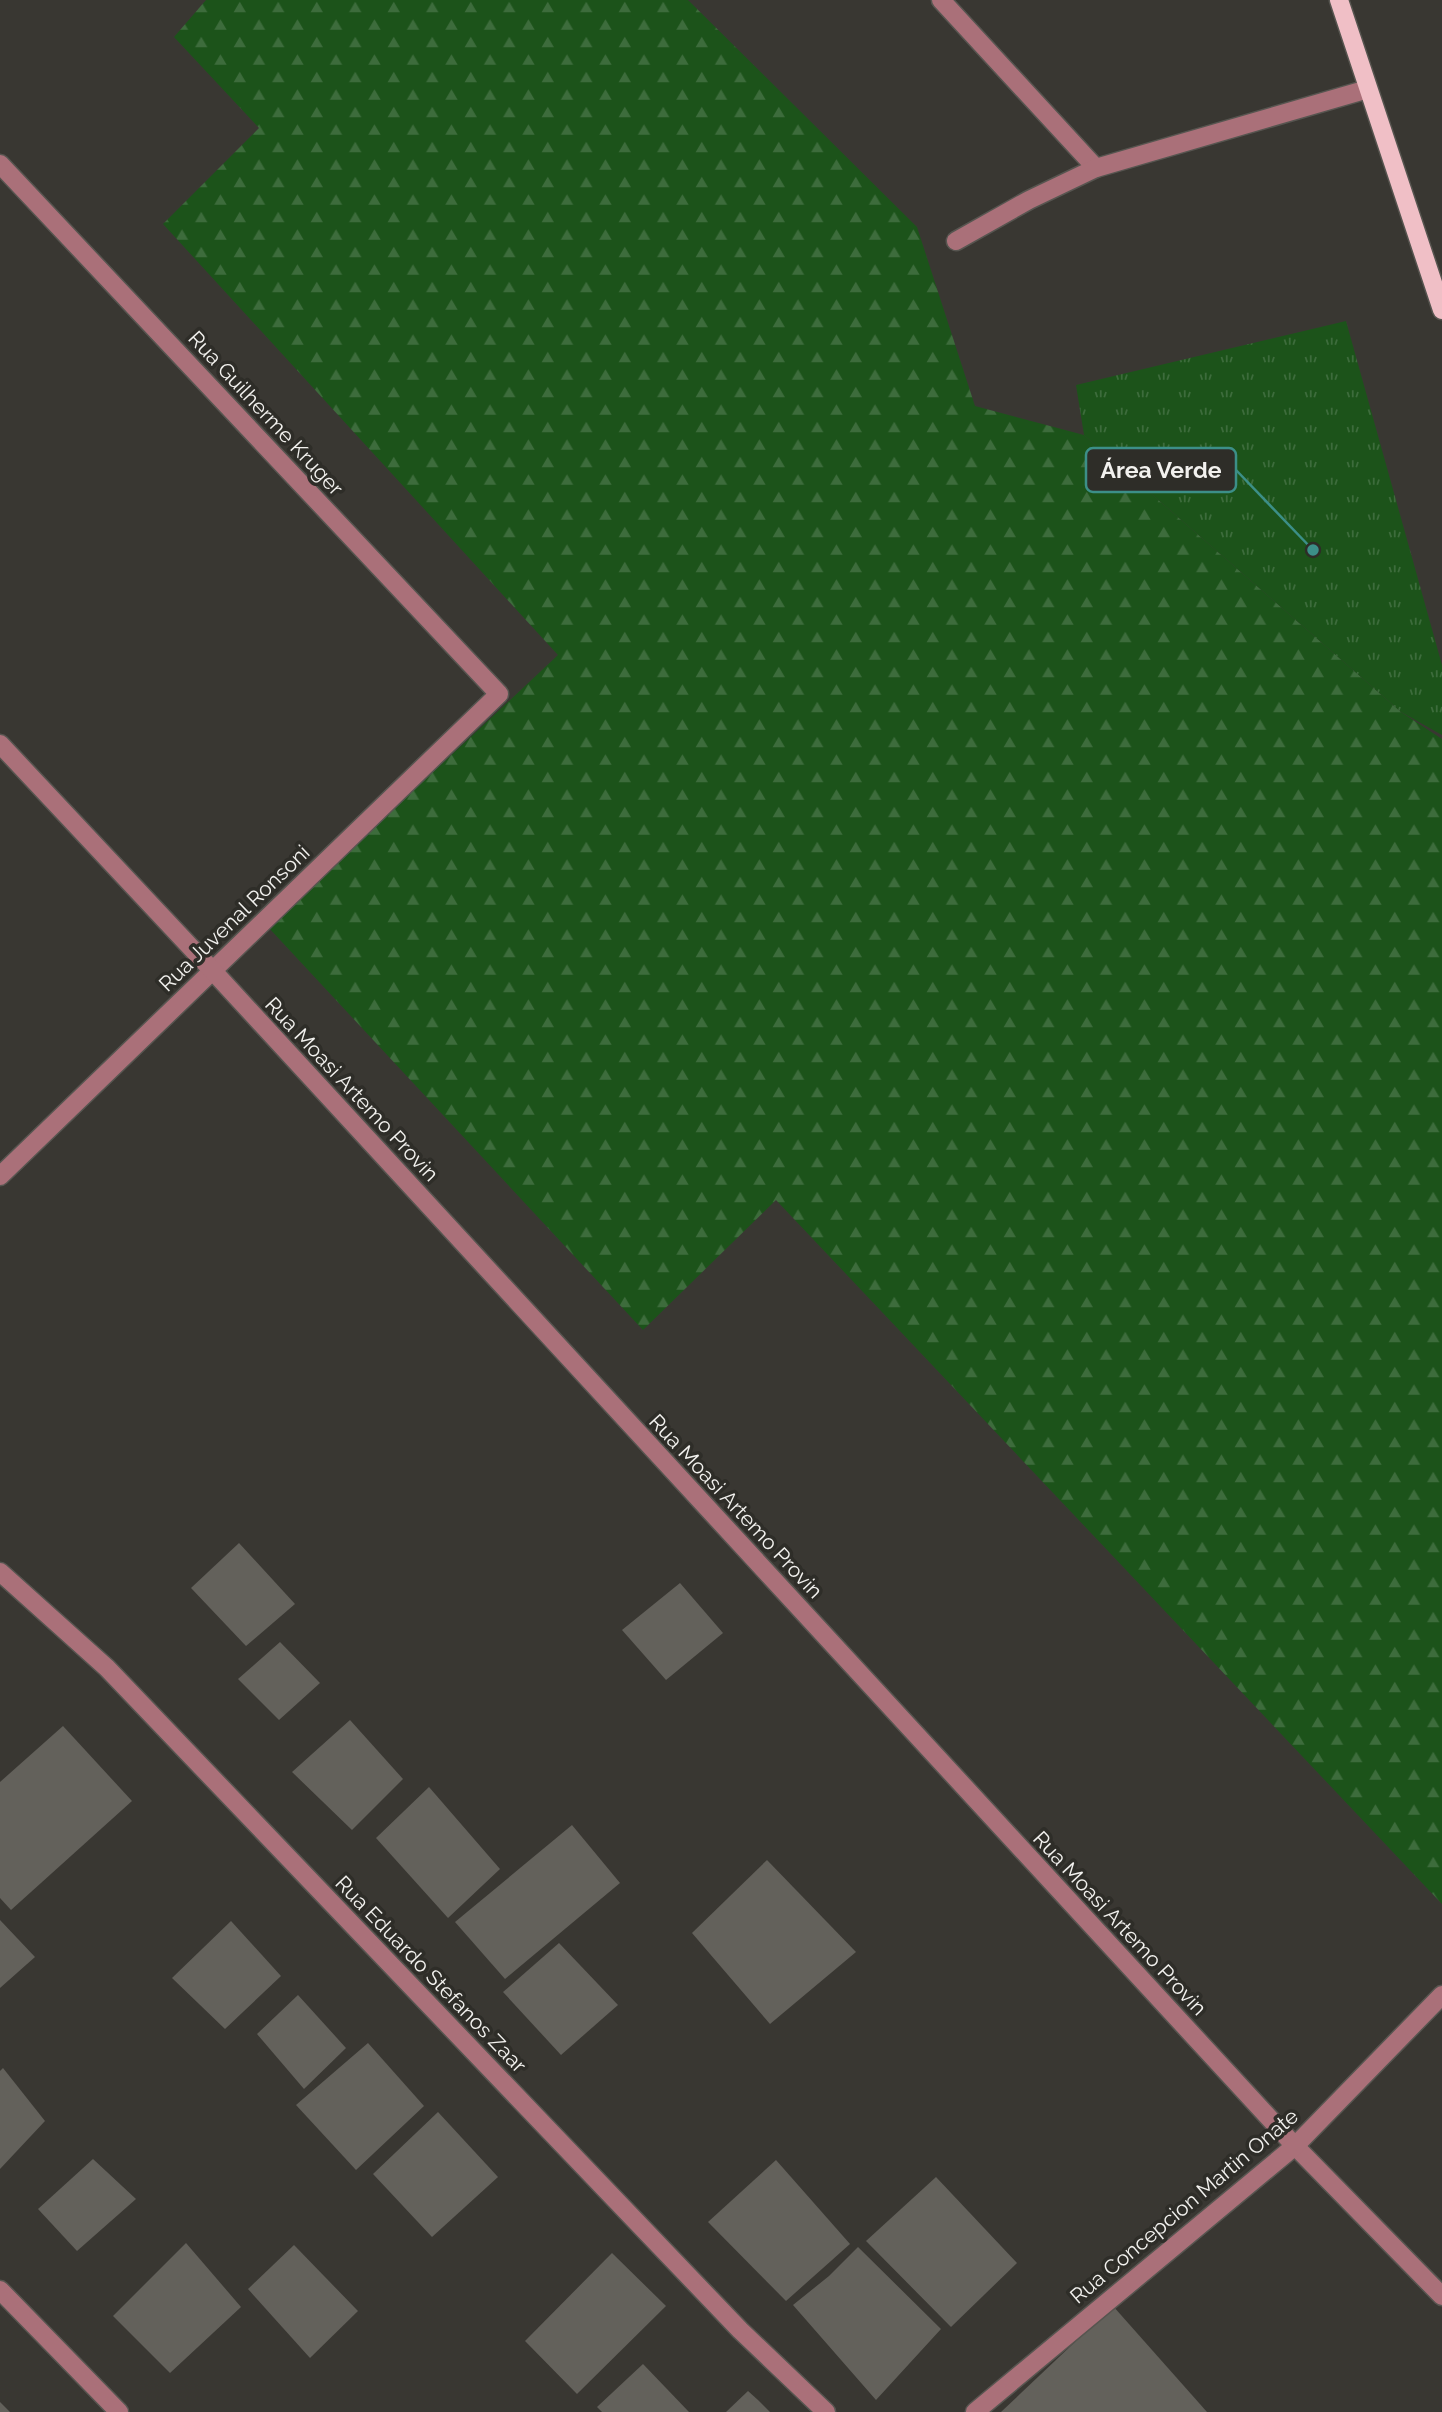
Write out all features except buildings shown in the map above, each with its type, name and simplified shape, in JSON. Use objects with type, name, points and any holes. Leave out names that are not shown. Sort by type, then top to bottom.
[{"type":"main road","points":[[1339,0],[1442,310]]},
{"type":"street","points":[[941,0],[1096,168]]},
{"type":"street","points":[[956,241],[1029,200],[1096,168],[1368,89]]},
{"type":"street","name":"Rua Guilherme Kruger","points":[[0,163],[499,694]]},
{"type":"street","name":"Rua Juvenal Ronsoni","points":[[0,1176],[499,694]]},
{"type":"street","name":"Rua Moasi Artemo Provin","points":[[0,744],[213,971],[1295,2146],[1442,2296]]},
{"type":"street","name":"Rua Eduardo Stefanos Zaar","points":[[0,1572],[107,1668],[740,2330],[826,2412]]},
{"type":"street","name":"Rua Concepcion Martin Onate","points":[[975,2412],[1295,2146],[1442,1995]]},
{"type":"street","points":[[0,2290],[119,2412]]},
{"type":"green space","points":[[206,0],[688,0],[917,227],[975,406],[1084,435],[1401,712],[1442,739],[1442,1904],[776,1200],[643,1330],[268,927],[558,655],[163,224],[259,128],[174,37]]},
{"type":"green space","points":[[1346,321],[1442,665],[1442,735],[1401,712],[1084,435],[1076,385]]},
{"type":"place","name":"Área Verde","points":[[1313,550]]}]
